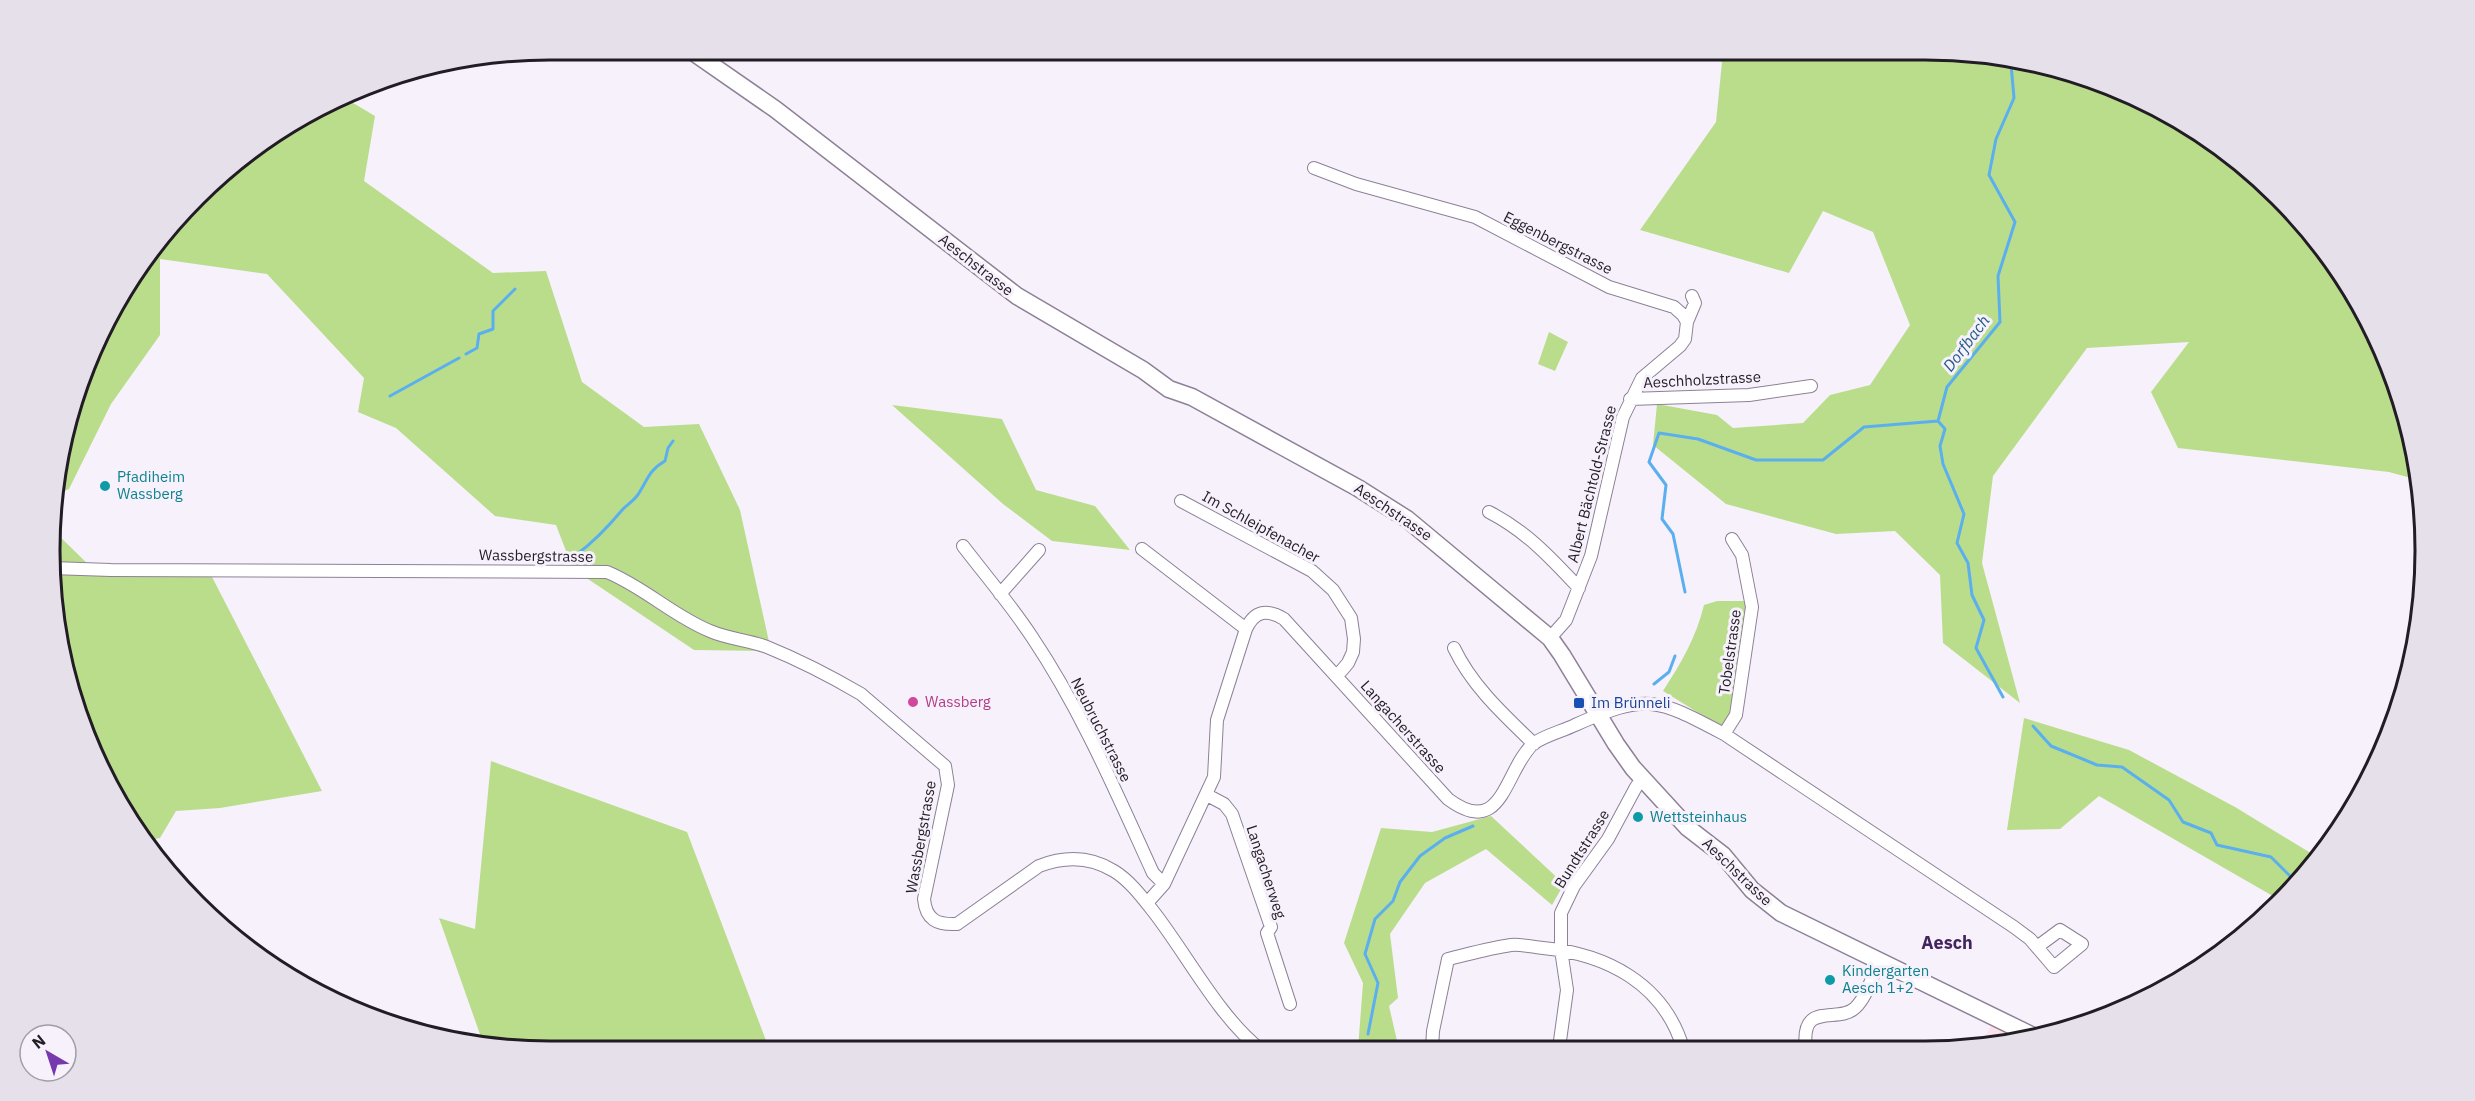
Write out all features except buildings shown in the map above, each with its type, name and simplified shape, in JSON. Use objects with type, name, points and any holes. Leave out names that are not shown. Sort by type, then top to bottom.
[{"type":"main road","name":"Aeschstrasse","points":[[704,60],[775,109],[1017,296],[1143,370],[1169,389],[1192,397],[1358,488],[1427,534],[1550,638],[1624,757],[1688,828],[1724,855],[1764,900],[1781,913],[2023,1031]]},
{"type":"street","name":"Eggenbergstrasse","points":[[1314,168],[1356,184],[1474,217],[1609,287],[1674,307],[1687,322]]},
{"type":"street","points":[[1630,399],[1642,378],[1680,346],[1685,339],[1687,322],[1695,303],[1692,296]]},
{"type":"street","name":"Aeschholzstrasse","points":[[1630,399],[1749,395],[1811,386]]},
{"type":"street","name":"Albert Bächtold-Strasse","points":[[1550,638],[1566,620],[1591,556],[1623,417],[1630,399]]},
{"type":"street","name":"Im Schleipfenacher","points":[[1181,501],[1312,571],[1333,590],[1351,618],[1354,639],[1348,663],[1337,676]]},
{"type":"street","points":[[1489,512],[1508,522],[1535,542],[1580,588]]},
{"type":"street","name":"Tobelstrasse","points":[[1724,734],[1736,715],[1752,607],[1742,555],[1732,539]]},
{"type":"street","name":"Neubruchstrasse","points":[[963,546],[1032,636],[1074,706],[1106,769],[1153,873],[1164,884]]},
{"type":"street","points":[[1142,549],[1246,629],[1217,720],[1215,767],[1207,795],[1164,884],[1147,903]]},
{"type":"street","points":[[1000,594],[1039,550]]},
{"type":"street","name":"Wassbergstrasse","points":[[61,568],[607,572],[626,580],[682,617],[710,632],[766,647],[846,685],[861,694],[945,766],[948,785],[924,899],[925,911],[932,920],[944,925],[957,924],[1039,866],[1068,858],[1087,859],[1117,872],[1147,903],[1239,1030],[1251,1041]]},
{"type":"street","name":"Langacherstrasse","points":[[1246,629],[1251,620],[1260,614],[1273,612],[1284,619],[1448,799],[1462,810],[1481,812],[1498,801],[1533,744]]},
{"type":"street","points":[[1454,648],[1463,667],[1493,703],[1533,744],[1631,704],[1662,704],[1677,709],[1724,734],[2014,927],[2037,947]]},
{"type":"street","name":"Bundtstrasse","points":[[1561,1041],[1567,990],[1561,950],[1561,913],[1574,886],[1608,839],[1643,778]]},
{"type":"street","name":"Langacherweg","points":[[1207,795],[1224,804],[1232,814],[1271,927],[1267,933],[1290,1004]]},
{"type":"street","points":[[1432,1041],[1448,959],[1513,945],[1561,950],[1596,960],[1627,974],[1643,985],[1668,1012],[1681,1041]]},
{"type":"street","points":[[1806,1041],[1806,1030],[1819,1016],[1844,1014],[1854,1009],[1861,1000],[1879,962]]},
{"type":"shaded area","points":[[1992,1024],[2011,1033],[1989,1037],[1985,1037]]},
{"type":"green space","points":[[1718,60],[1924,60],[1989,64],[2020,69],[2082,86],[2112,97],[2170,126],[2223,161],[2248,182],[2293,227],[2332,278],[2349,305],[2378,363],[2398,424],[2410,478],[2389,472],[2178,448],[2151,392],[2189,342],[2087,348],[1993,476],[1982,563],[2020,703],[1943,643],[1940,575],[1895,531],[1836,534],[1726,504],[1653,445],[1657,404],[1717,415],[1733,428],[1803,423],[1830,395],[1870,385],[1910,325],[1873,232],[1823,211],[1789,273],[1640,230],[1716,122],[1722,62]]},
{"type":"green space","points":[[352,102],[375,116],[364,181],[493,273],[546,271],[582,382],[644,427],[699,424],[740,510],[771,651],[694,650],[573,569],[556,525],[495,516],[396,428],[358,412],[364,378],[267,274],[160,259],[160,335],[111,404],[69,489],[63,491],[69,455],[97,363],[126,305],[161,252],[204,204],[252,161],[305,126]]},
{"type":"green space","points":[[1549,332],[1568,342],[1555,371],[1538,364]]},
{"type":"green space","points":[[892,405],[1002,419],[1036,490],[1095,506],[1130,550],[1052,541],[1003,504]]},
{"type":"green space","points":[[60,537],[93,569],[209,571],[322,791],[220,808],[176,811],[160,838],[154,839],[126,796],[97,738],[86,708],[69,646],[64,615]]},
{"type":"green space","points":[[1717,601],[1746,601],[1736,711],[1723,728],[1663,691],[1687,650],[1704,605]]},
{"type":"green space","points":[[2024,718],[2129,750],[2235,807],[2311,853],[2272,896],[2099,796],[2060,829],[2007,830]]},
{"type":"green space","points":[[491,761],[687,832],[766,1041],[550,1041],[481,1036],[439,918],[475,929]]},
{"type":"green space","points":[[1491,816],[1564,884],[1552,905],[1486,849],[1425,883],[1390,934],[1398,998],[1389,1006],[1397,1041],[1359,1041],[1363,983],[1344,943],[1381,828],[1432,832]]},
{"type":"waterway","name":"Dorfbach","points":[[2003,697],[1976,648],[1984,620],[1972,595],[1968,563],[1957,543],[1964,514],[1943,464],[1940,446],[1945,429],[1938,421],[1947,387],[2000,322],[1998,276],[2015,222],[1989,175],[1996,139],[2014,98],[2011,68]]},
{"type":"waterway","points":[[466,354],[477,348],[479,334],[493,329],[493,311],[515,289]]},
{"type":"waterway","points":[[390,396],[459,358]]},
{"type":"waterway","points":[[1685,592],[1673,534],[1662,519],[1666,485],[1649,462],[1659,433],[1698,439],[1756,460],[1823,460],[1864,427],[1938,421]]},
{"type":"waterway","points":[[576,555],[607,528],[636,497],[652,471],[665,461],[668,448],[673,441]]},
{"type":"waterway","points":[[1654,684],[1669,672],[1675,656]]},
{"type":"waterway","points":[[2033,726],[2051,746],[2097,765],[2122,767],[2169,800],[2183,822],[2211,833],[2217,845],[2271,857],[2291,877]]},
{"type":"waterway","points":[[1368,1034],[1378,983],[1365,954],[1375,919],[1393,901],[1400,882],[1420,856],[1445,838],[1473,826]]},
{"type":"place","name":"Pfadiheim Wassberg","points":[[105,486]]},
{"type":"place","name":"Wassberg","points":[[913,702]]},
{"type":"place","name":"Im Brünneli","points":[[1579,703]]},
{"type":"place","name":"Wettsteinhaus","points":[[1638,817]]},
{"type":"place","name":"Kindergarten Aesch 1+2","points":[[1830,980]]},
{"type":"district","name":"Aesch","points":[[1947,943]]}]
